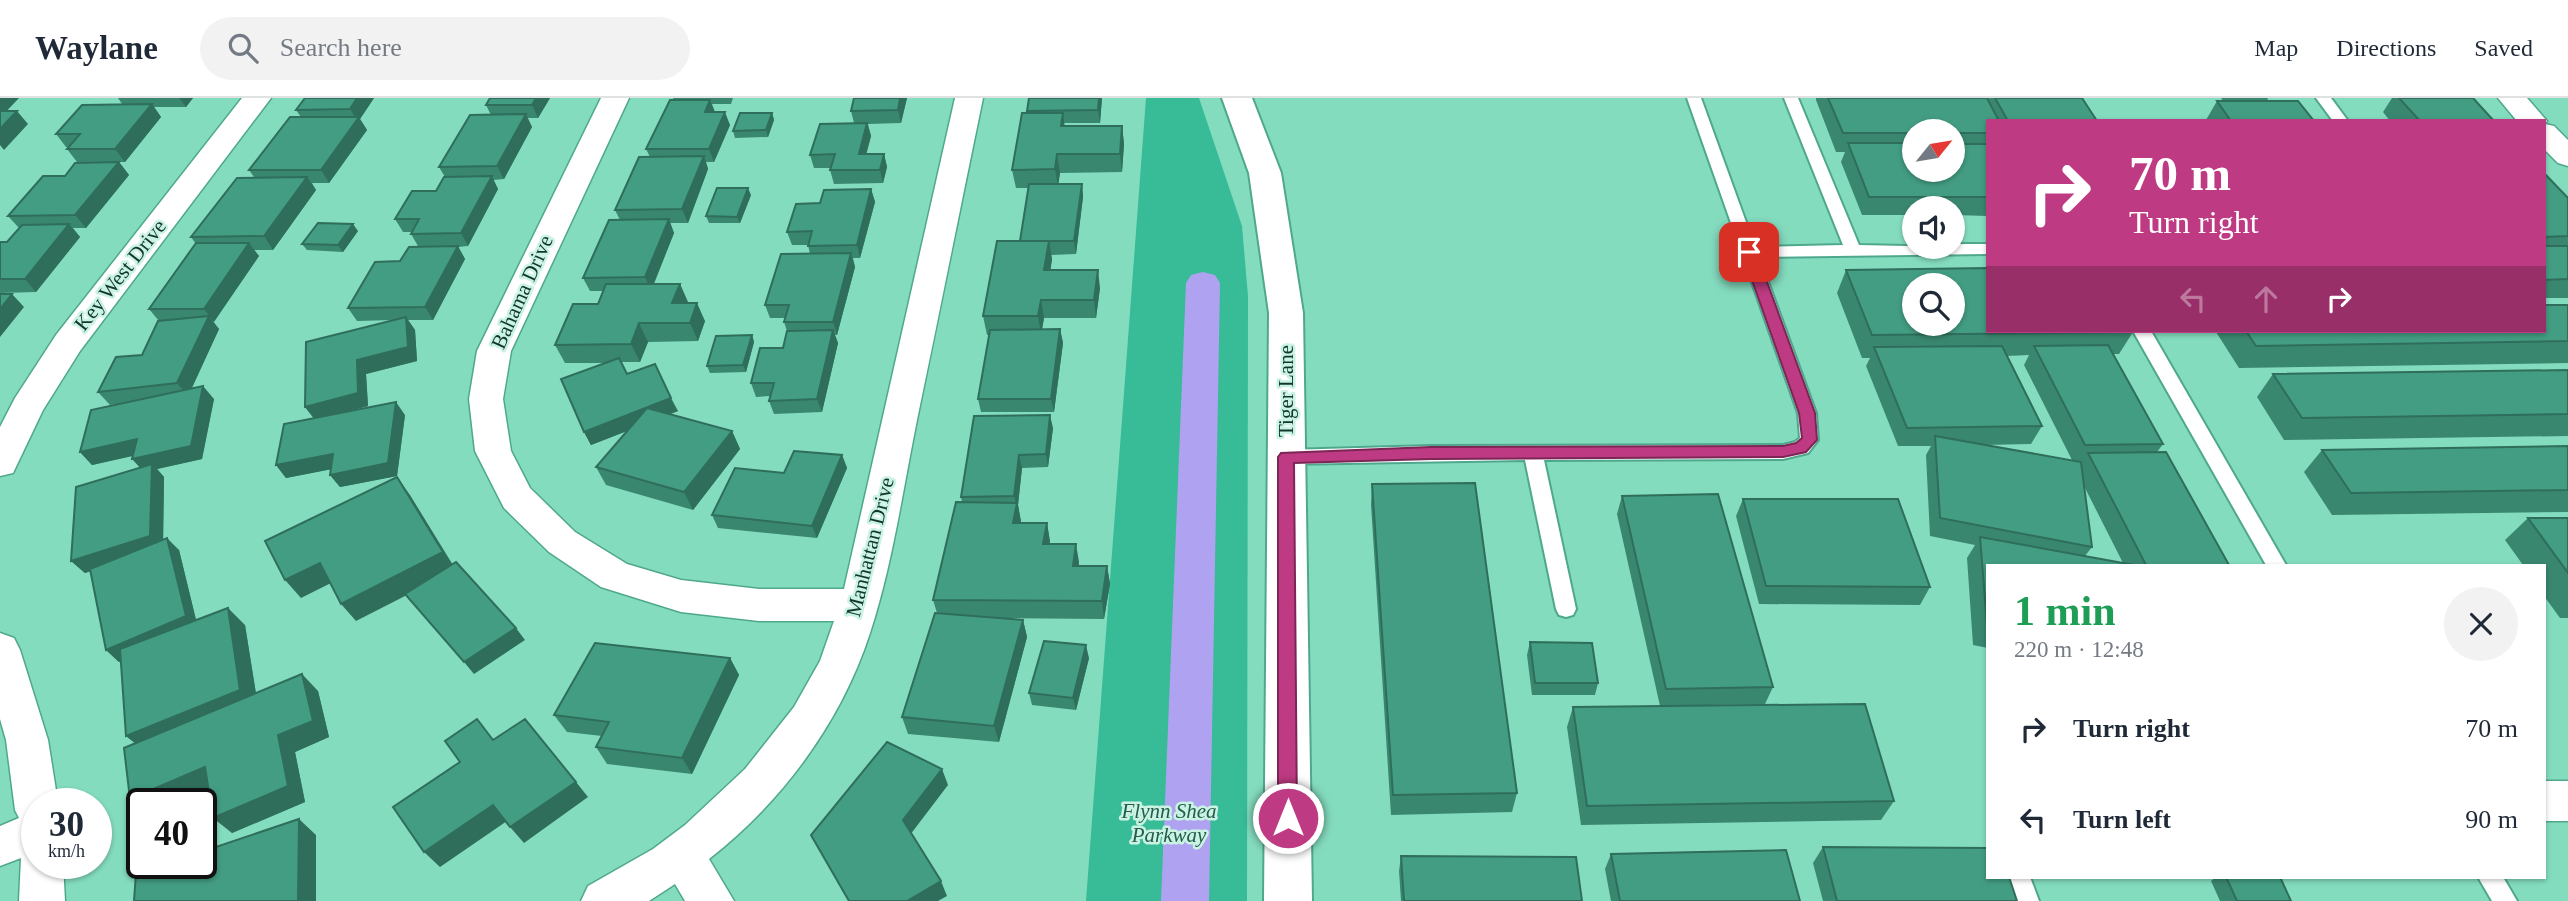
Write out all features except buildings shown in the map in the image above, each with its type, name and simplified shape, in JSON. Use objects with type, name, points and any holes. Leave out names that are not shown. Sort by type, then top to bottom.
[{"type":"street","name":"Key West Drive","points":[[0,463],[27,407],[68,343],[257,98]]},
{"type":"street","name":"Bahama Drive","points":[[615,98],[494,351],[486,399],[493,451],[517,499],[562,542],[615,576],[681,596],[759,605],[859,605]]},
{"type":"street","name":"Manhattan Drive","points":[[604,901],[681,855],[741,802],[786,754],[827,688],[859,605],[969,98]]},
{"type":"street","name":"Tiger Lane","points":[[1237,98],[1265,173],[1286,313],[1288,901]]},
{"type":"street","points":[[2512,98],[2531,119]]},
{"type":"street","points":[[2546,134],[2568,157]]},
{"type":"street","points":[[0,650],[27,740],[34,788]]},
{"type":"street","points":[[2546,801],[2568,801]]},
{"type":"street","points":[[0,846],[21,838]]},
{"type":"street","points":[[681,855],[711,901]]},
{"type":"street","points":[[41,879],[42,901]]},
{"type":"lane","points":[[1286,457],[1783,452],[1801,448],[1810,440],[1807,413],[1694,98]]},
{"type":"lane","points":[[1791,98],[1853,250]]},
{"type":"lane","points":[[2322,98],[2340,119]]},
{"type":"lane","points":[[1749,252],[1986,248]]},
{"type":"lane","points":[[2143,333],[2275,564]]},
{"type":"lane","points":[[1533,453],[1566,608]]},
{"type":"lane","points":[[2019,879],[2027,901]]},
{"type":"lane","points":[[2491,879],[2505,901]]},
{"type":"green space","name":"Flynn Shea Parkway","points":[[1146,98],[1199,98],[1242,226],[1248,296],[1247,901],[1086,901]]},
{"type":"waterway","points":[[1185,901],[1203,283]]},
{"type":"route","points":[[1288,818],[1286,457],[1431,453],[1783,452],[1801,448],[1810,440],[1807,413],[1749,252]]}]
